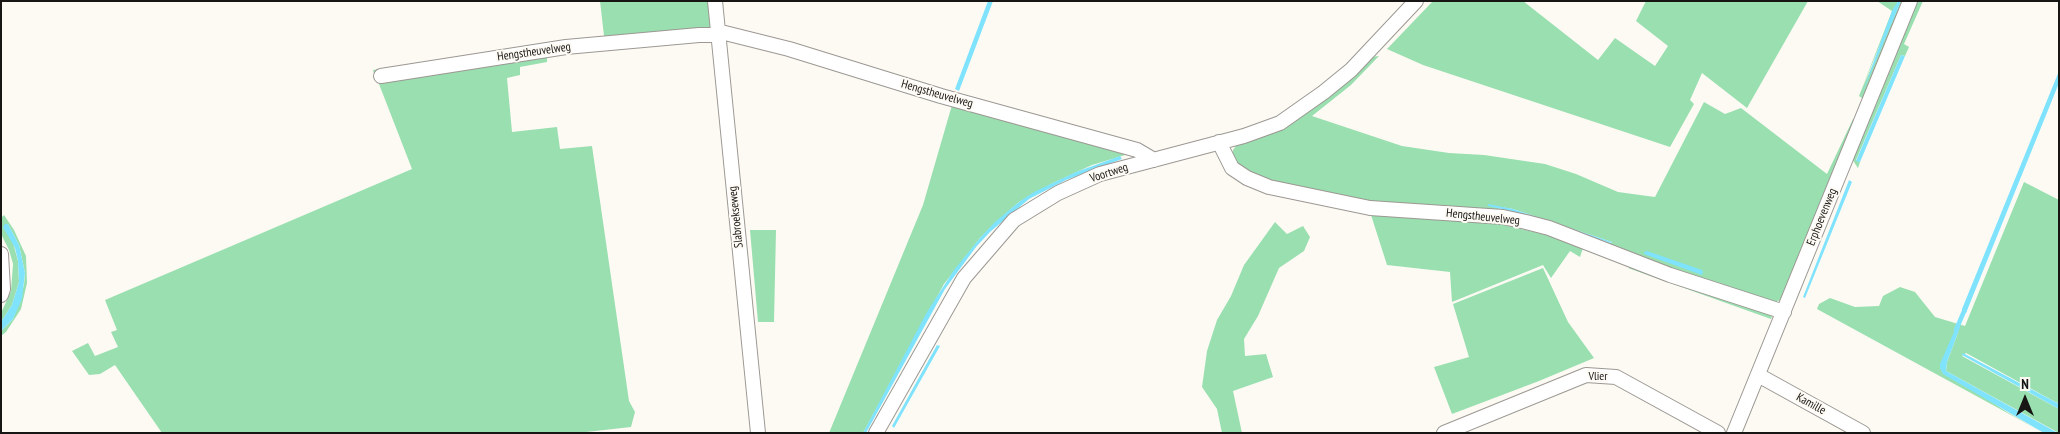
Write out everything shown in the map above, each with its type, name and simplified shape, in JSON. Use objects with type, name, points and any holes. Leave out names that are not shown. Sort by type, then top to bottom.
[{"type":"street","name":"Slabroekseweg","points":[[714,1],[758,433]]},
{"type":"street","name":"Voortweg","points":[[881,431],[964,278],[1014,220],[1058,194],[1100,174],[1219,142],[1280,123],[1351,70],[1416,1]]},
{"type":"street","name":"Erphoevenweg","points":[[1734,433],[1910,1]]},
{"type":"street","name":"Hengstheuvelweg","points":[[381,76],[566,47],[718,33],[789,48],[941,96],[1137,150],[1154,160]]},
{"type":"street","name":"Hengstheuvelweg","points":[[1219,142],[1232,168],[1247,178],[1269,187],[1370,208],[1503,218],[1526,222],[1549,228],[1670,275],[1784,312]]},
{"type":"street","points":[[1,254],[3,289],[1,295]]},
{"type":"street","name":"Kamille","points":[[1758,375],[1863,433]]},
{"type":"street","name":"Vlier","points":[[1444,433],[1586,376],[1616,377],[1718,433]]},
{"type":"green space","points":[[600,1],[710,1],[712,26],[699,31],[499,54],[374,73],[373,70],[604,36]]},
{"type":"green space","points":[[1433,1],[1523,1],[1598,60],[1615,38],[1655,66],[1668,46],[1636,21],[1646,1],[1808,1],[1747,108],[1702,73],[1690,100],[1694,104],[1670,147],[1423,65],[1387,49]]},
{"type":"green space","points":[[1877,1],[1898,1],[1861,91],[1901,1],[1906,1],[1867,97],[1862,98],[1859,96],[1892,11]]},
{"type":"green space","points":[[1918,1],[1923,1],[1904,44],[1909,47],[1905,56],[1901,55],[1856,160],[1860,162],[1858,168],[1852,159]]},
{"type":"green space","points":[[547,52],[547,62],[520,67],[520,75],[507,78],[512,132],[557,127],[560,149],[592,146],[629,401],[635,412],[631,427],[577,433],[162,433],[115,365],[100,374],[89,375],[72,351],[88,343],[95,356],[118,347],[111,332],[117,330],[105,300],[412,169],[379,84],[392,79]]},
{"type":"green space","points":[[1379,56],[1351,85],[1312,116],[1402,146],[1545,164],[1576,174],[1618,192],[1655,197],[1704,102],[1725,114],[1741,108],[1827,174],[1853,119],[1855,123],[1784,298],[1776,302],[1760,300],[1566,231],[1372,204],[1253,177],[1235,162],[1232,155],[1238,143],[1371,57]],"holes":[[[1488,205],[1513,209],[1612,242]]]},
{"type":"green space","points":[[952,105],[1125,153],[1125,155],[1092,165],[1053,183],[1019,202],[995,223],[980,238],[944,284],[863,433],[829,433],[923,205]]},
{"type":"green space","points":[[2024,182],[2059,200],[2059,404],[1966,353],[1962,356],[2059,409],[2059,433],[1946,371],[1947,362],[1959,330],[1940,368],[2007,412],[2044,433],[1817,309],[1819,304],[1830,298],[1855,307],[1879,306],[1883,296],[1900,287],[1915,292],[1935,317],[1965,326]]},
{"type":"green space","points":[[4,215],[14,230],[26,256],[27,283],[21,309],[6,332],[1,336],[1,331],[13,319],[24,285],[25,273],[19,245],[8,224],[18,261],[19,282],[12,305],[1,322],[1,313],[11,291],[13,264],[1,234],[1,218]]},
{"type":"green space","points":[[1371,215],[1481,221],[1555,237],[1583,248],[1580,257],[1570,251],[1551,278],[1543,265],[1452,302],[1450,272],[1387,265]]},
{"type":"green space","points":[[1275,222],[1287,234],[1303,226],[1310,237],[1304,251],[1279,268],[1258,316],[1244,339],[1245,356],[1266,354],[1273,377],[1233,391],[1242,433],[1222,433],[1217,409],[1202,387],[1207,351],[1217,320],[1231,296],[1244,265]]},
{"type":"green space","points":[[750,230],[776,230],[774,322],[758,322]]},
{"type":"green space","points":[[1633,266],[1767,310],[1772,316],[1771,319],[1628,268]]},
{"type":"green space","points":[[1543,268],[1568,322],[1594,358],[1452,414],[1434,367],[1469,357],[1453,304]]},
{"type":"water","points":[[988,1],[993,1],[959,91],[955,89]]},
{"type":"water","points":[[1898,1],[1901,1],[1862,94],[1892,11]]},
{"type":"water","points":[[1901,55],[1905,56],[1860,162],[1856,161]]},
{"type":"water","points":[[2059,71],[2059,83],[1964,314],[1962,309]]},
{"type":"water","points":[[1120,156],[1122,159],[1066,180],[1029,199],[990,232],[976,247],[945,289],[866,433],[863,433],[927,312],[954,270],[980,238],[995,222],[1034,192],[1076,172]]},
{"type":"water","points":[[1849,180],[1852,182],[1805,298],[1803,297]]},
{"type":"water","points":[[1488,204],[1513,209],[1612,242],[1511,211],[1488,206]]},
{"type":"water","points":[[5,224],[8,224],[19,245],[25,273],[22,299],[13,319],[1,331],[1,322],[12,305],[19,282],[15,248],[3,227]]},
{"type":"water","points":[[1647,251],[1702,270],[1702,275],[1644,254]]},
{"type":"water","points":[[1957,325],[1960,327],[1947,362],[1946,371],[2058,433],[2044,433],[1943,374],[1940,364]]},
{"type":"water","points":[[937,345],[940,346],[894,428],[892,426]]},
{"type":"water","points":[[1963,353],[2059,404],[2059,409],[1962,355]]},
{"type":"waterway","points":[[1956,330],[1965,309]]}]
